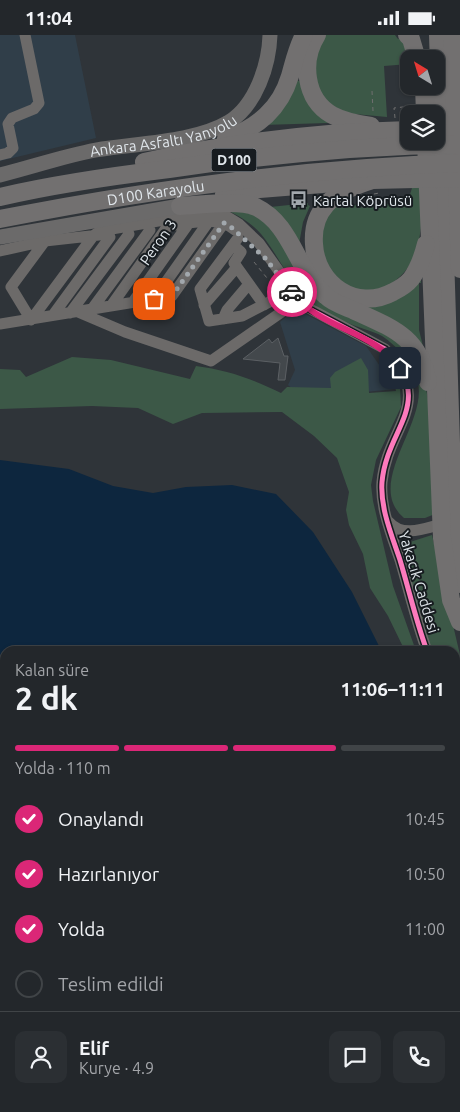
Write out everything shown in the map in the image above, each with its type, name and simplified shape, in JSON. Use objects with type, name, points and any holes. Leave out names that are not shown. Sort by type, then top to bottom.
[{"type":"highway","points":[[196,150],[247,131],[270,113],[284,91],[304,35]]},
{"type":"highway","points":[[317,35],[307,64],[309,86],[318,103],[332,115],[341,119],[362,124],[400,127]]},
{"type":"highway","points":[[407,35],[411,39],[414,50]]},
{"type":"highway","points":[[422,35],[423,50]]},
{"type":"highway","points":[[437,50],[438,35]]},
{"type":"highway","points":[[445,58],[452,35]]},
{"type":"highway","points":[[434,95],[448,202],[460,269]]},
{"type":"highway","points":[[5,196],[81,176],[196,150],[304,135],[400,127]]},
{"type":"highway","points":[[445,129],[460,129]]},
{"type":"highway","name":"D100 Karayolu","points":[[5,196],[129,174],[248,158],[408,145],[460,144]]},
{"type":"highway","points":[[429,150],[448,202],[451,512],[448,538],[451,600],[460,622]]},
{"type":"highway","name":"D100 Karayolu","points":[[0,220],[132,194],[253,177],[410,164],[460,163]]},
{"type":"highway","points":[[180,206],[236,191],[372,179],[460,178]]},
{"type":"highway","points":[[372,179],[339,194],[322,209],[314,231],[314,255],[323,275],[333,287],[349,296],[377,299],[410,280],[419,267],[428,236],[448,202]]},
{"type":"highway","points":[[437,427],[448,202]]},
{"type":"highway","points":[[180,206],[246,203],[266,214],[281,228],[304,271],[327,298],[391,327],[409,341],[424,361],[451,512]]},
{"type":"highway","points":[[448,538],[460,585]]},
{"type":"main road","name":"Ankara Asfaltı Yanyolu","points":[[7,173],[94,151],[188,136],[228,123],[242,111],[261,79],[268,53],[270,35]]},
{"type":"main road","points":[[0,237],[180,206]]},
{"type":"street","points":[[7,173],[4,154],[13,145],[10,121],[17,114],[34,109],[39,103],[25,35]]},
{"type":"street","points":[[30,320],[94,235],[100,231],[211,213],[226,215],[251,235],[299,301],[286,308],[211,361],[125,332],[74,312]]},
{"type":"street","points":[[154,299],[209,221]]},
{"type":"street","points":[[0,251],[45,241],[94,235],[110,237],[209,221],[224,223],[251,243],[281,275]]},
{"type":"street","name":"Peron 3","points":[[133,302],[189,223]]},
{"type":"street","points":[[0,324],[172,296],[224,223]]},
{"type":"street","points":[[111,306],[167,227]]},
{"type":"street","points":[[92,309],[150,230]]},
{"type":"street","points":[[74,312],[129,234]]},
{"type":"street","points":[[53,315],[110,237]]},
{"type":"street","points":[[30,320],[6,288],[45,241]]},
{"type":"street","points":[[264,305],[234,263],[241,252],[235,242],[200,289],[209,321],[242,316],[264,305],[277,298],[286,308]]},
{"type":"street","points":[[204,305],[237,267]]},
{"type":"street","points":[[223,319],[227,310],[249,284]]},
{"type":"street","name":"Yakacık Caddesi","points":[[299,301],[309,309],[385,349],[395,360],[405,377],[408,406],[388,455],[382,492],[388,520],[426,646]]},
{"type":"street","points":[[399,557],[399,545],[402,539],[415,530],[451,512]]},
{"type":"street","points":[[388,520],[399,530],[406,532],[415,530]]},
{"type":"path","points":[[372,91],[373,111]]},
{"type":"path","points":[[403,105],[434,95]]},
{"type":"path","points":[[400,106],[394,108],[400,121]]},
{"type":"path","points":[[254,262],[267,278]]},
{"type":"shaded area","points":[[0,35],[75,35],[96,138],[0,161]]},
{"type":"shaded area","points":[[296,309],[366,346],[396,389],[303,398],[288,385],[295,370],[280,322]]},
{"type":"green space","points":[[322,35],[395,35],[398,39],[400,38],[407,50],[400,50],[400,65],[384,66],[387,117],[343,113],[324,102],[313,79],[319,38]]},
{"type":"green space","points":[[293,79],[302,82],[313,108],[328,123],[262,125]]},
{"type":"green space","points":[[422,184],[421,224],[416,251],[411,263],[403,274],[381,290],[368,292],[348,289],[324,265],[318,230],[334,207],[356,205],[357,208],[408,201],[412,188]]},
{"type":"green space","points":[[308,203],[310,206],[303,222],[299,244],[290,226],[270,207]]},
{"type":"green space","points":[[229,208],[258,216],[275,230],[306,288],[322,303],[405,344],[425,384],[429,404],[435,514],[425,518],[404,518],[393,504],[391,488],[393,471],[414,417],[418,399],[418,383],[409,362],[399,350],[382,336],[347,323],[310,301],[301,293],[258,230],[227,210]]},
{"type":"green space","points":[[421,272],[421,283],[419,283],[419,330],[424,350],[358,304]]},
{"type":"green space","points":[[72,357],[111,360],[190,379],[196,366],[240,376],[281,393],[287,387],[331,388],[330,378],[335,372],[361,358],[368,370],[369,393],[396,391],[393,378],[384,362],[386,361],[397,375],[401,407],[376,460],[371,485],[393,586],[414,646],[403,646],[388,616],[370,588],[363,554],[349,525],[346,510],[349,492],[337,458],[314,436],[282,412],[202,413],[173,424],[138,408],[92,406],[0,409],[0,369],[20,370],[26,377]]},
{"type":"green space","points":[[432,535],[458,646],[430,646],[403,555],[410,542]]},
{"type":"water","points":[[0,460],[69,469],[113,486],[153,493],[186,487],[232,485],[276,494],[313,532],[352,592],[379,646],[0,646]]},
{"type":"building","points":[[278,338],[284,356],[288,356],[285,380],[278,380],[280,363],[243,359],[269,339],[272,343]]},
{"type":"cycle path","points":[[281,275],[299,300],[309,309],[385,349],[400,368],[407,385],[408,400],[405,415],[386,462],[382,492],[387,522],[425,646]]},
{"type":"way so far","points":[[154,299],[172,296],[224,223],[251,243],[281,275],[292,292]]},
{"type":"place","name":"Kartal Köprüsü","points":[[299,200]]},
{"type":"route","points":[[292,292],[309,309],[385,349],[400,368]]}]
